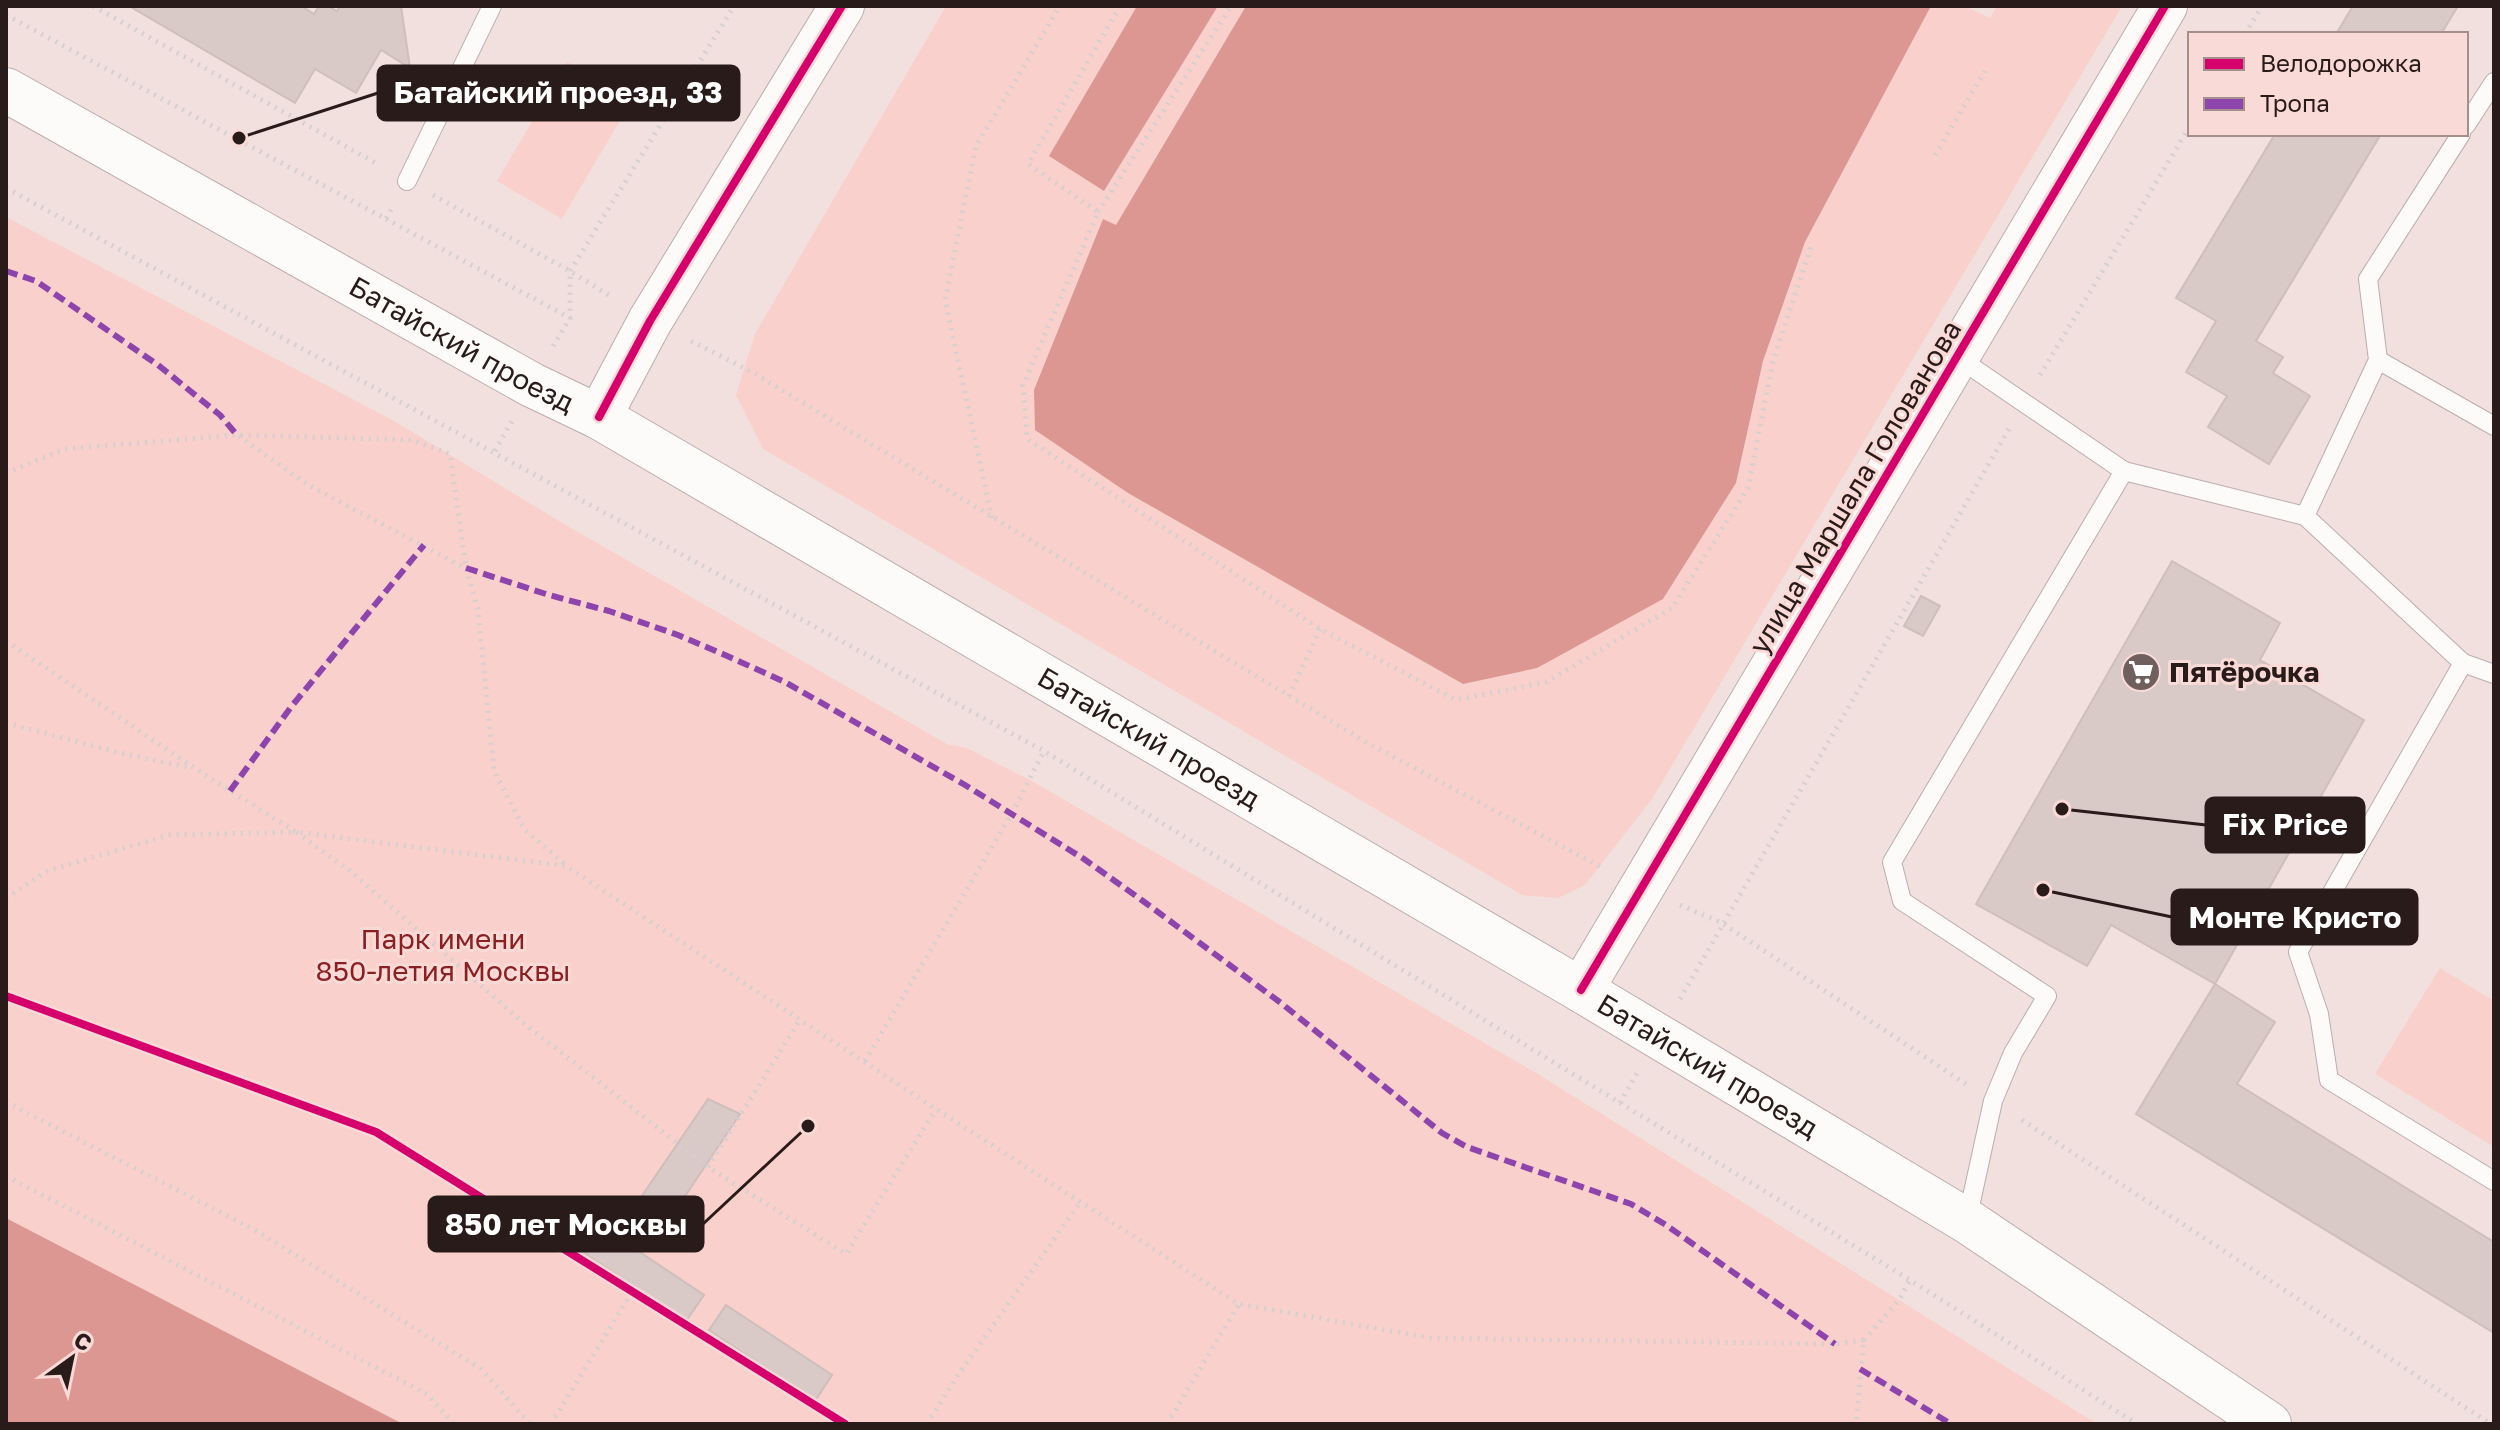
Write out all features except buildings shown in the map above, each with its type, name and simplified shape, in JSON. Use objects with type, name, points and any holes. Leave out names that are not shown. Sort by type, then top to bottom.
[{"type":"main road","points":[[599,417],[650,321],[842,6]]},
{"type":"main road","name":"улица Маршала Голованова","points":[[1581,990],[2165,6]]},
{"type":"main road","name":"Батайский проезд","points":[[6,90],[532,385],[599,417],[1581,990],[1967,1221],[2269,1424]]},
{"type":"lane","points":[[407,181],[492,6]]},
{"type":"lane","points":[[2468,122],[2494,82]]},
{"type":"lane","points":[[2305,516],[2378,360],[2368,279],[2460,136]]},
{"type":"lane","points":[[1957,357],[2124,471],[2305,516],[2463,663],[2494,674]]},
{"type":"lane","points":[[2378,360],[2494,426]]},
{"type":"lane","points":[[1967,1221],[1993,1101],[2013,1053],[2047,996],[1902,901],[1892,862],[2124,471]]},
{"type":"lane","points":[[2463,663],[2298,952],[2319,1014],[2329,1080],[2494,1181]]},
{"type":"path","points":[[93,6],[570,271],[650,321],[752,372],[1364,741],[1642,888],[1722,923],[2491,1424]]},
{"type":"path","points":[[570,271],[734,6]]},
{"type":"path","points":[[992,518],[945,300],[976,146],[1060,6]]},
{"type":"path","points":[[1098,212],[1028,164],[1120,6]]},
{"type":"path","points":[[1231,6],[1098,212],[1023,385],[1027,439],[1320,629],[1456,700],[1546,682],[1672,608],[1748,488],[1773,361],[1811,247]]},
{"type":"path","points":[[2246,32],[2262,6]]},
{"type":"path","points":[[6,15],[570,318]]},
{"type":"path","points":[[1935,155],[1985,71]]},
{"type":"path","points":[[1658,1037],[2024,403],[2188,129]]},
{"type":"path","points":[[386,219],[407,181]]},
{"type":"path","points":[[6,188],[1044,751],[1910,1280],[2137,1424]]},
{"type":"path","points":[[237,435],[308,485],[466,568]]},
{"type":"path","points":[[6,473],[65,449],[237,435],[412,440],[450,454],[466,568],[478,610],[494,771],[525,830],[566,866],[1239,1304],[1431,1338],[1835,1344],[1864,1340]]},
{"type":"path","points":[[1289,696],[1320,629]]},
{"type":"path","points":[[6,641],[349,870],[526,1025],[708,1167],[846,1254],[936,1109]]},
{"type":"path","points":[[6,723],[196,769]]},
{"type":"path","points":[[865,1061],[1012,813],[1044,751]]},
{"type":"path","points":[[6,898],[47,871],[169,835],[296,832],[566,866]]},
{"type":"path","points":[[708,1167],[801,1018]]},
{"type":"path","points":[[6,1102],[255,1230],[295,1254],[481,1369],[530,1424]]},
{"type":"path","points":[[6,1176],[427,1394],[454,1424]]},
{"type":"path","points":[[927,1424],[1081,1201]]},
{"type":"path","points":[[1856,1424],[1864,1340],[1899,1300],[1910,1280]]},
{"type":"path","points":[[619,1284],[645,1300]]},
{"type":"path","points":[[551,1424],[632,1292]]},
{"type":"path","points":[[1167,1424],[1239,1304]]},
{"type":"green space","points":[[946,6],[1137,6],[1050,156],[1104,191],[1218,6],[1246,6],[1116,226],[1102,219],[1128,493],[1463,684],[1663,599],[1736,483],[1763,361],[1805,242],[1931,6],[1964,6],[1990,18],[1997,6],[2122,6],[1652,799],[1585,885],[1558,898],[1522,895],[763,449],[736,395],[755,334]]},
{"type":"green space","points":[[567,62],[632,100],[562,219],[497,181]]},
{"type":"green space","name":"Парк имени 850-летия Москвы","points":[[6,217],[396,422],[564,524],[947,744],[967,748],[1030,780],[1538,1074],[2097,1424],[403,1424],[6,1218]]},
{"type":"green space","points":[[2440,968],[2494,1001],[2494,1147],[2375,1074]]},
{"type":"shaded area","points":[[1137,6],[1218,6],[1104,191],[1049,156]]},
{"type":"shaded area","points":[[1246,6],[1931,6],[1805,242],[1763,361],[1736,483],[1663,599],[1537,668],[1463,684],[1128,493],[1035,430],[1034,390],[1103,219],[1116,225]]},
{"type":"shaded area","points":[[6,1218],[403,1424],[6,1424]]},
{"type":"marked path","points":[[6,271],[36,281],[158,365],[220,415],[237,435]]},
{"type":"marked path","points":[[230,791],[291,707],[424,545]]},
{"type":"marked path","points":[[466,568],[678,635],[785,682],[965,785],[1084,859],[1281,1003],[1442,1133],[1467,1147],[1631,1204],[1666,1225],[1835,1344]]},
{"type":"marked path","points":[[1860,1369],[1951,1424]]},
{"type":"cycle path","points":[[599,417],[650,321],[842,6]]},
{"type":"cycle path","points":[[1581,990],[2165,6]]},
{"type":"cycle path","points":[[6,996],[376,1132],[845,1424]]},
{"type":"place","name":"Батайский проезд, 33","points":[[239,138]]},
{"type":"place","name":"Пятёрочка","points":[[2141,672]]},
{"type":"place","name":"Fix Price","points":[[2062,809]]},
{"type":"place","name":"Монте Кристо","points":[[2043,890]]},
{"type":"place","name":"850 лет Москвы","points":[[808,1126]]}]
